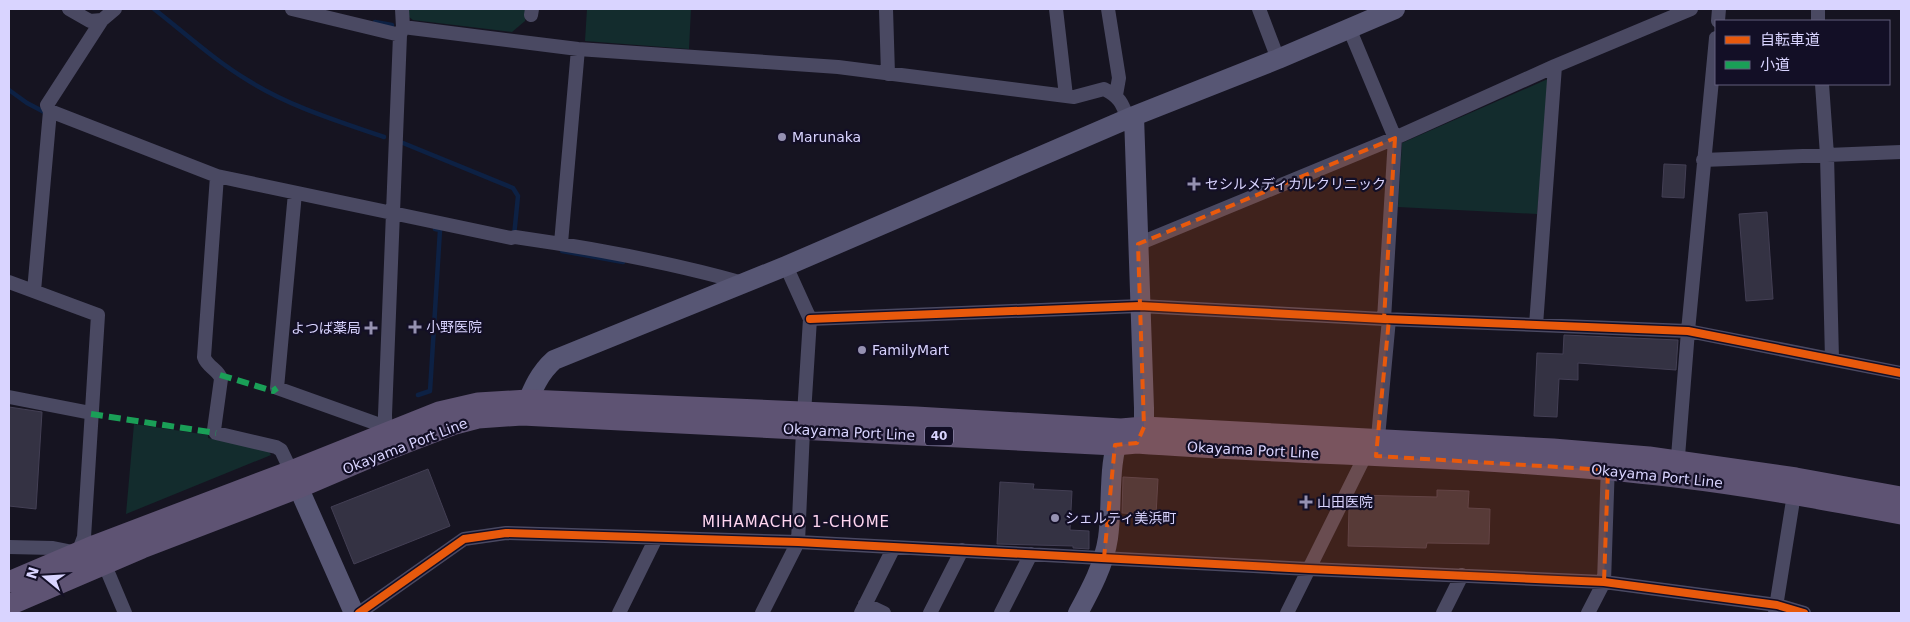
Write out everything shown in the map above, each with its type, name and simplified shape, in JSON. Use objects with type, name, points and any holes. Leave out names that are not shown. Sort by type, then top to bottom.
[{"type":"main road","name":"Okayama Port Line","points":[[9,604],[104,565],[295,480],[386,437],[463,422],[525,407],[1371,448],[1507,462],[1608,462],[1901,497]]},
{"type":"main road","name":"Okayama Port Line","points":[[9,582],[87,549],[295,480]]},
{"type":"main road","name":"Okayama Port Line","points":[[1795,485],[1901,514]]},
{"type":"street","points":[[69,9],[90,21],[102,20]]},
{"type":"street","points":[[34,291],[49,114],[47,105],[102,20],[114,9]]},
{"type":"street","points":[[292,9],[401,31],[578,49],[838,67],[1074,97],[1104,89],[1116,95],[1131,118],[1140,306],[1129,436],[1104,558],[1078,613]]},
{"type":"street","points":[[295,197],[277,388],[386,437],[402,9]]},
{"type":"street","points":[[886,9],[888,74]]},
{"type":"street","points":[[1056,9],[1066,96]]},
{"type":"street","points":[[1108,9],[1119,78],[1116,95]]},
{"type":"street","points":[[1259,9],[1278,59]]},
{"type":"street","points":[[525,407],[538,378],[554,360],[786,266],[1131,118],[1278,59],[1395,9]]},
{"type":"street","points":[[1138,244],[1395,138],[1555,66],[1691,9]]},
{"type":"street","points":[[1287,613],[1371,448],[1387,319],[1395,138],[1349,28]]},
{"type":"street","points":[[1677,469],[1703,160],[1715,47]]},
{"type":"street","points":[[561,243],[578,49]]},
{"type":"street","points":[[1536,325],[1555,66]]},
{"type":"street","points":[[1822,85],[1827,155],[1832,359]]},
{"type":"street","points":[[49,114],[217,180],[295,197],[513,238],[561,243],[690,268],[744,283]]},
{"type":"street","points":[[1703,160],[1901,152]]},
{"type":"street","points":[[217,180],[204,357],[206,362],[220,375],[221,379],[214,430],[216,433],[276,447],[281,450],[354,613]]},
{"type":"street","points":[[762,613],[798,542],[803,421],[810,319],[786,266]]},
{"type":"street","points":[[9,282],[98,314],[84,537],[87,549],[104,565],[125,613]]},
{"type":"street","points":[[810,319],[1140,306],[1387,319],[1688,331],[1901,373]]},
{"type":"street","points":[[9,397],[91,413]]},
{"type":"street","points":[[1588,613],[1604,582],[1608,462]]},
{"type":"street","points":[[1776,609],[1795,485]]},
{"type":"street","points":[[359,613],[464,539],[506,533],[798,542],[1309,569],[1604,582],[1804,613]]},
{"type":"street","points":[[619,613],[656,538]]},
{"type":"street","points":[[9,546],[87,549]]},
{"type":"street","points":[[884,613],[863,609],[894,547]]},
{"type":"street","points":[[930,613],[962,550]]},
{"type":"street","points":[[1000,613],[1031,554]]},
{"type":"street","points":[[1443,613],[1462,575]]},
{"type":"highlighted area","points":[[1395,138],[1384,319],[1389,319],[1376,456],[1608,470],[1604,582],[1104,558],[1115,445],[1137,443],[1144,427],[1138,244]]},
{"type":"green space","points":[[408,9],[527,9],[525,21],[512,32],[413,20],[409,17]]},
{"type":"green space","points":[[587,9],[691,9],[689,49],[585,41]]},
{"type":"green space","points":[[1550,78],[1537,214],[1398,207],[1402,143]]},
{"type":"green space","points":[[134,424],[208,435],[208,438],[268,450],[271,455],[126,514]]},
{"type":"building","points":[[1664,164],[1686,165],[1684,198],[1662,197]]},
{"type":"building","points":[[1767,212],[1773,299],[1746,301],[1739,214]]},
{"type":"building","points":[[1564,335],[1678,340],[1676,370],[1578,363],[1578,380],[1559,379],[1557,417],[1534,416],[1537,353],[1563,354]]},
{"type":"building","points":[[9,407],[42,412],[36,509],[9,506]]},
{"type":"building","points":[[428,469],[450,526],[354,564],[331,507]]},
{"type":"building","points":[[1123,477],[1158,479],[1156,515],[1122,513]]},
{"type":"building","points":[[1000,482],[1034,484],[1033,489],[1072,491],[1070,530],[1089,531],[1089,549],[1073,548],[1073,546],[997,544]]},
{"type":"building","points":[[1437,490],[1469,491],[1468,508],[1490,509],[1489,544],[1427,543],[1426,548],[1348,546],[1349,508],[1355,495],[1437,497]]},
{"type":"waterway","points":[[154,9],[224,65],[265,90],[315,113],[384,137]]},
{"type":"waterway","points":[[375,22],[392,25]]},
{"type":"waterway","points":[[9,90],[27,103],[48,114]]},
{"type":"waterway","points":[[403,143],[513,188],[518,196],[514,236]]},
{"type":"waterway","points":[[418,395],[430,391],[440,230],[435,229]]},
{"type":"waterway","points":[[562,251],[623,262]]},
{"type":"marked path","points":[[220,375],[273,391],[277,388]]},
{"type":"marked path","points":[[91,414],[216,433]]},
{"type":"cycle path","points":[[810,319],[1140,306],[1384,319],[1688,331],[1901,373]]},
{"type":"cycle path","points":[[359,613],[464,539],[506,533],[798,542],[1309,569],[1604,582],[1777,605],[1804,613]]},
{"type":"place","name":"Marunaka","points":[[782,137]]},
{"type":"place","name":"セシルメディカルクリニック","points":[[1194,184]]},
{"type":"place","name":"小野医院","points":[[415,327]]},
{"type":"place","name":"よつば薬局","points":[[371,328]]},
{"type":"place","name":"FamilyMart","points":[[862,350]]},
{"type":"place","name":"山田医院","points":[[1306,502]]},
{"type":"place","name":"シェルティ美浜町","points":[[1055,518]]},
{"type":"district","name":"MIHAMACHO 1-CHOME","points":[[796,522]]}]
